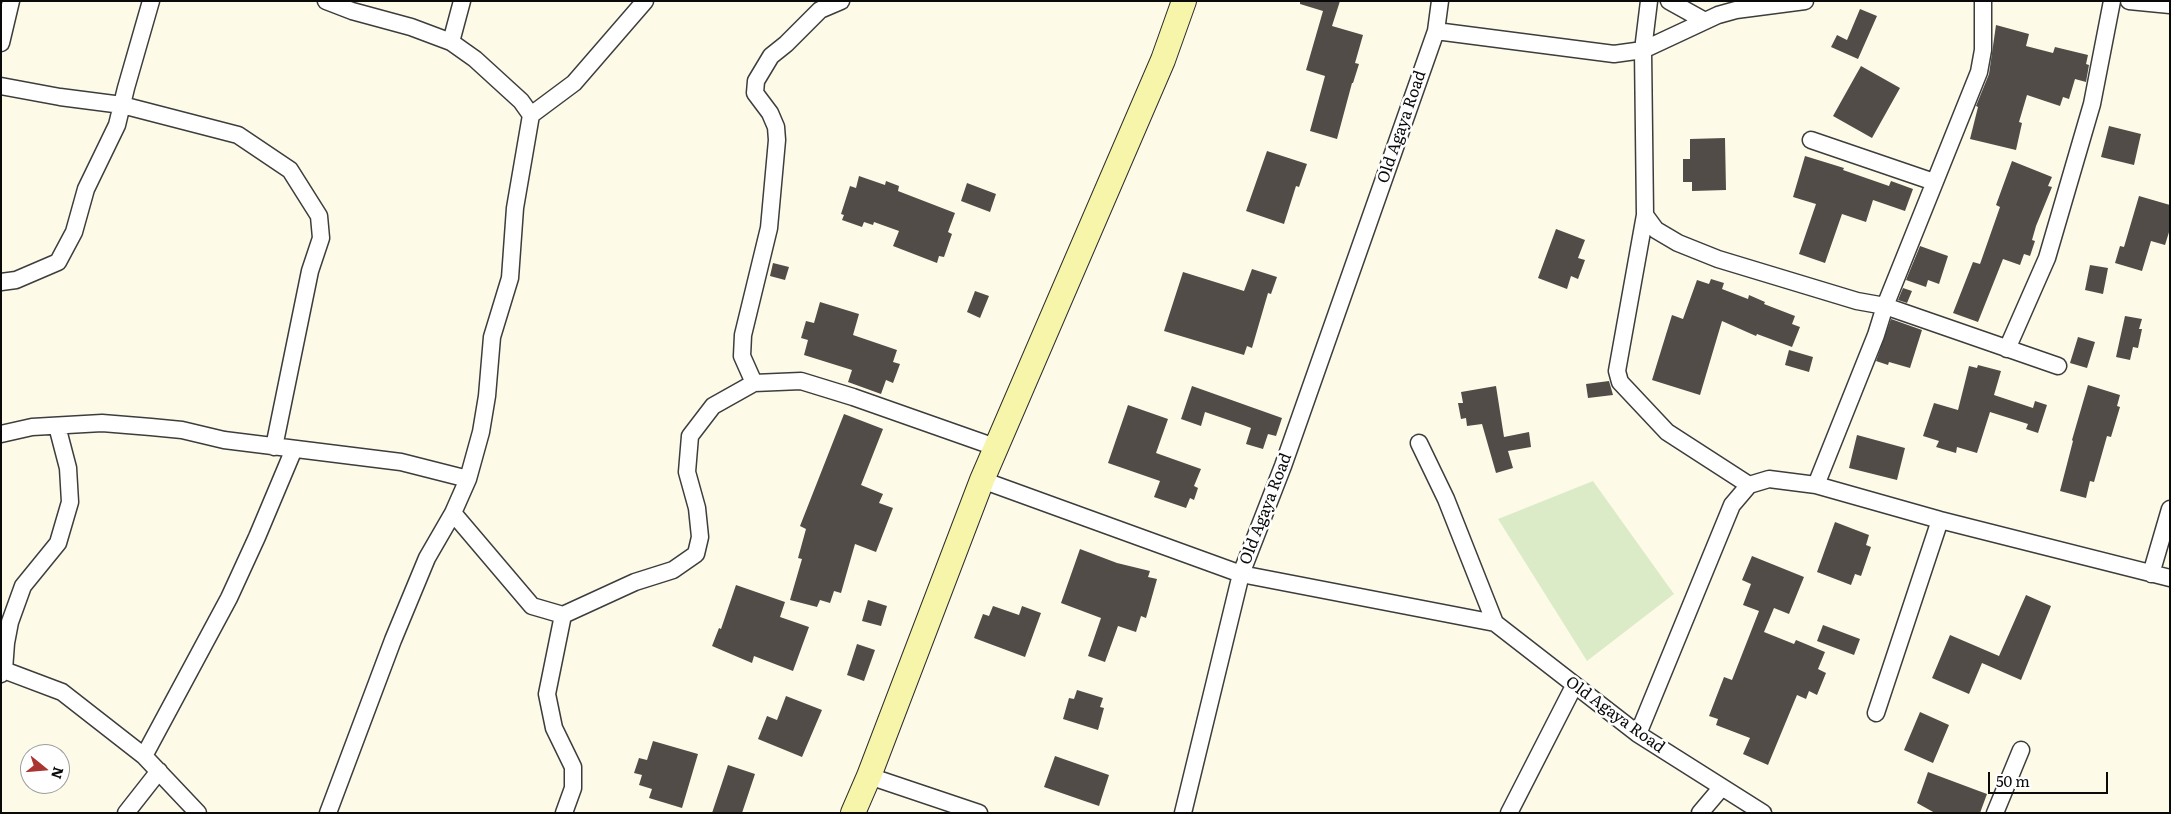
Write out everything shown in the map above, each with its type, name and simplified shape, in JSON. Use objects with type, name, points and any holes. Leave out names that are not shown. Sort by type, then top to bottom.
[{"type":"street","points":[[1,43],[11,1]]},
{"type":"street","points":[[1,282],[16,280],[58,262],[74,232],[86,189],[118,125],[151,1]]},
{"type":"street","points":[[326,1],[352,11],[411,27],[451,42],[475,59],[521,101],[531,115]]},
{"type":"street","points":[[451,42],[462,1]]},
{"type":"street","points":[[328,813],[426,558],[453,513],[468,479],[481,432],[492,337],[510,278],[515,208],[531,115],[574,83],[645,1]]},
{"type":"street","points":[[754,382],[742,356],[742,335],[769,228],[777,140],[776,127],[770,114],[755,93],[756,81],[771,56],[786,44],[820,10],[841,1]]},
{"type":"street","points":[[853,813],[869,776],[995,447],[1163,60],[1184,1]]},
{"type":"street","name":"Old Agaya Road","points":[[1440,1],[1436,30],[1283,466],[1241,574],[1495,623],[1638,734],[1763,813]]},
{"type":"street","points":[[1649,1],[1644,50],[1645,215],[1617,371],[1620,382],[1667,432],[1749,485]]},
{"type":"street","points":[[1669,1],[1705,21]]},
{"type":"street","points":[[1436,30],[1614,54],[1644,50],[1705,21],[1736,10],[1804,1]]},
{"type":"street","points":[[1816,485],[1876,335],[1885,306],[1979,72],[1983,50],[1984,1]]},
{"type":"street","points":[[2007,348],[2052,240],[2092,104],[2112,1]]},
{"type":"street","points":[[2128,1],[2170,5]]},
{"type":"street","points":[[1,86],[60,97],[122,105],[238,135],[290,170],[319,216],[322,238],[310,271],[274,447]]},
{"type":"street","points":[[1811,140],[1934,182]]},
{"type":"street","points":[[1645,215],[1656,230],[1678,243],[1718,259],[1857,300],[1885,306],[2058,366]]},
{"type":"street","points":[[453,513],[532,606],[563,616],[635,582],[673,570],[696,554],[700,537],[698,518],[686,472],[690,436],[713,406],[754,382],[801,381],[884,407],[995,447]]},
{"type":"street","points":[[1,434],[32,427],[102,423],[151,426],[274,447],[401,462],[468,479]]},
{"type":"street","points":[[57,426],[68,468],[70,502],[58,543],[24,586],[10,622],[2,671],[62,692],[144,756],[198,813]]},
{"type":"street","points":[[1419,443],[1446,499],[1495,623]]},
{"type":"street","points":[[144,756],[229,598],[257,538],[294,449]]},
{"type":"street","points":[[1638,734],[1732,505],[1749,485],[1769,479],[1816,485],[1940,520],[2170,578]]},
{"type":"street","points":[[982,480],[1241,574],[1183,813]]},
{"type":"street","points":[[2151,574],[2170,509]]},
{"type":"street","points":[[1876,713],[1940,520]]},
{"type":"street","points":[[563,616],[547,694],[554,728],[573,767],[573,788],[564,813]]},
{"type":"street","points":[[1509,813],[1574,686]]},
{"type":"street","points":[[1995,813],[2021,750]]},
{"type":"street","points":[[126,813],[159,771]]},
{"type":"street","points":[[869,776],[979,813]]},
{"type":"street","points":[[1700,813],[1722,787]]},
{"type":"green space","points":[[1593,481],[1674,594],[1587,661],[1498,519]]},
{"type":"building","points":[[1300,1],[1340,1],[1332,26],[1363,35],[1355,63],[1359,64],[1337,139],[1310,131],[1325,76],[1306,70],[1323,11],[1300,4]]},
{"type":"building","points":[[1860,9],[1877,16],[1858,59],[1831,47],[1837,35],[1847,40]]},
{"type":"building","points":[[1996,25],[2029,34],[2026,46],[2053,53],[2055,47],[2088,55],[2086,64],[2089,65],[2086,82],[2075,79],[2069,99],[2063,97],[2060,106],[2027,95],[2019,122],[2022,123],[2016,150],[1970,139],[1978,107],[1976,106],[1989,74]]},
{"type":"building","points":[[1861,66],[1900,88],[1872,138],[1833,116]]},
{"type":"building","points":[[2109,126],[2141,134],[2134,165],[2101,157]]},
{"type":"building","points":[[1725,138],[1726,190],[1692,191],[1692,182],[1683,182],[1683,159],[1690,159],[1690,139]]},
{"type":"building","points":[[1267,151],[1307,164],[1299,187],[1296,186],[1284,224],[1246,211]]},
{"type":"building","points":[[1805,156],[1844,168],[1843,170],[1889,186],[1891,181],[1913,189],[1905,211],[1873,200],[1866,222],[1842,214],[1825,263],[1799,254],[1816,204],[1793,197]]},
{"type":"building","points":[[2012,161],[2052,177],[2048,186],[2052,187],[2036,226],[2032,240],[2035,241],[2030,256],[2024,254],[2020,265],[2003,259],[1978,322],[1953,313],[1973,262],[1980,264],[2000,207],[1996,205]]},
{"type":"building","points":[[859,176],[885,185],[886,181],[899,186],[898,191],[955,213],[948,232],[952,234],[944,257],[939,256],[937,263],[893,246],[899,231],[874,222],[873,225],[864,222],[862,227],[842,220],[844,215],[841,214],[850,186],[856,188]]},
{"type":"building","points":[[967,183],[996,194],[990,212],[961,201]]},
{"type":"building","points":[[2139,196],[2170,205],[2170,229],[2165,245],[2151,241],[2142,271],[2115,263],[2120,246],[2124,247]]},
{"type":"building","points":[[1556,229],[1585,240],[1578,258],[1585,260],[1578,279],[1571,276],[1567,289],[1538,278]]},
{"type":"building","points":[[1920,246],[1948,256],[1939,284],[1928,280],[1926,287],[1906,280]]},
{"type":"building","points":[[773,263],[789,267],[785,280],[770,276]]},
{"type":"building","points":[[2090,265],[2108,268],[2103,294],[2085,290]]},
{"type":"building","points":[[1252,269],[1277,277],[1271,294],[1268,293],[1252,348],[1247,346],[1244,355],[1164,331],[1183,272],[1244,291]]},
{"type":"building","points":[[1711,279],[1724,283],[1722,289],[1748,299],[1749,295],[1765,302],[1764,304],[1795,316],[1792,324],[1800,327],[1792,347],[1757,334],[1756,336],[1722,321],[1700,395],[1652,380],[1672,315],[1683,319],[1697,280],[1709,284]]},
{"type":"building","points":[[1903,288],[1912,291],[1907,303],[1898,300]]},
{"type":"building","points":[[975,291],[989,296],[980,318],[967,312]]},
{"type":"building","points":[[820,302],[859,314],[853,335],[897,350],[893,362],[900,364],[893,383],[886,380],[881,394],[848,382],[852,370],[804,355],[808,340],[801,338],[806,321],[814,323]]},
{"type":"building","points":[[2125,316],[2142,319],[2139,329],[2142,329],[2138,348],[2133,347],[2130,360],[2116,357]]},
{"type":"building","points":[[1891,319],[1922,330],[1910,368],[1889,362],[1888,365],[1876,361]]},
{"type":"building","points":[[2078,337],[2095,342],[2087,368],[2070,363]]},
{"type":"building","points":[[1789,350],[1813,357],[1809,372],[1785,365]]},
{"type":"building","points":[[1978,365],[2001,371],[1994,395],[2033,408],[2035,401],[2047,405],[2038,433],[2026,429],[2028,424],[1990,412],[1977,453],[1957,447],[1956,453],[1936,447],[1939,441],[1923,436],[1934,403],[1958,410],[1969,366],[1977,368]]},
{"type":"building","points":[[1609,381],[1613,395],[1588,398],[1586,384]]},
{"type":"building","points":[[2088,385],[2120,395],[2117,406],[2120,407],[2111,437],[2107,436],[2094,482],[2090,481],[2086,498],[2060,491]]},
{"type":"building","points":[[1192,386],[1282,418],[1276,436],[1268,434],[1263,449],[1246,444],[1251,428],[1243,425],[1205,412],[1201,426],[1181,419]]},
{"type":"building","points":[[1496,386],[1504,437],[1529,432],[1531,447],[1508,451],[1513,468],[1496,473],[1482,424],[1467,426],[1466,418],[1461,419],[1458,403],[1463,403],[1461,392]]},
{"type":"building","points":[[1128,405],[1168,419],[1156,453],[1201,469],[1194,486],[1198,488],[1194,500],[1190,498],[1186,508],[1154,497],[1160,481],[1108,463]]},
{"type":"building","points":[[844,414],[883,429],[861,485],[883,494],[879,503],[893,508],[876,552],[855,544],[841,593],[834,591],[830,603],[820,600],[817,607],[790,600],[802,559],[798,558],[806,529],[800,526]]},
{"type":"building","points":[[1857,435],[1905,448],[1897,480],[1849,468]]},
{"type":"building","points":[[1835,522],[1869,535],[1866,545],[1871,547],[1861,576],[1855,574],[1851,585],[1817,572]]},
{"type":"building","points":[[1080,549],[1117,563],[1150,571],[1148,577],[1157,579],[1146,618],[1141,616],[1136,632],[1118,626],[1105,662],[1088,656],[1101,618],[1061,603]]},
{"type":"building","points":[[1752,556],[1804,577],[1789,614],[1774,608],[1764,632],[1794,644],[1796,640],[1825,652],[1818,669],[1826,673],[1817,695],[1809,691],[1806,699],[1797,695],[1768,765],[1743,754],[1750,738],[1716,725],[1718,719],[1709,716],[1724,677],[1732,680],[1759,611],[1743,605],[1751,584],[1742,580]]},
{"type":"building","points":[[736,585],[785,602],[780,617],[809,627],[793,671],[754,656],[752,663],[712,646],[719,628],[721,629]]},
{"type":"building","points":[[2026,595],[2051,606],[2021,680],[1982,663],[1969,694],[1932,678],[1950,635],[1999,656]]},
{"type":"building","points":[[868,600],[887,606],[881,626],[862,621]]},
{"type":"building","points":[[993,606],[1019,615],[1022,606],[1041,613],[1025,657],[974,638],[983,614],[989,616]]},
{"type":"building","points":[[1823,625],[1860,639],[1854,655],[1817,641]]},
{"type":"building","points":[[857,644],[875,650],[864,681],[847,675]]},
{"type":"building","points":[[1077,690],[1103,698],[1100,707],[1104,708],[1098,730],[1063,719],[1069,698],[1074,699]]},
{"type":"building","points":[[786,696],[822,710],[802,757],[758,739],[767,716],[777,720]]},
{"type":"building","points":[[1920,712],[1949,725],[1933,763],[1904,750]]},
{"type":"building","points":[[653,741],[698,754],[682,808],[649,798],[652,789],[639,785],[642,775],[634,773],[639,758],[647,760]]},
{"type":"building","points":[[1055,756],[1109,775],[1099,806],[1044,787]]},
{"type":"building","points":[[728,765],[755,774],[742,813],[712,813]]},
{"type":"building","points":[[1928,772],[1987,794],[1980,813],[1935,813],[1917,803]]}]
